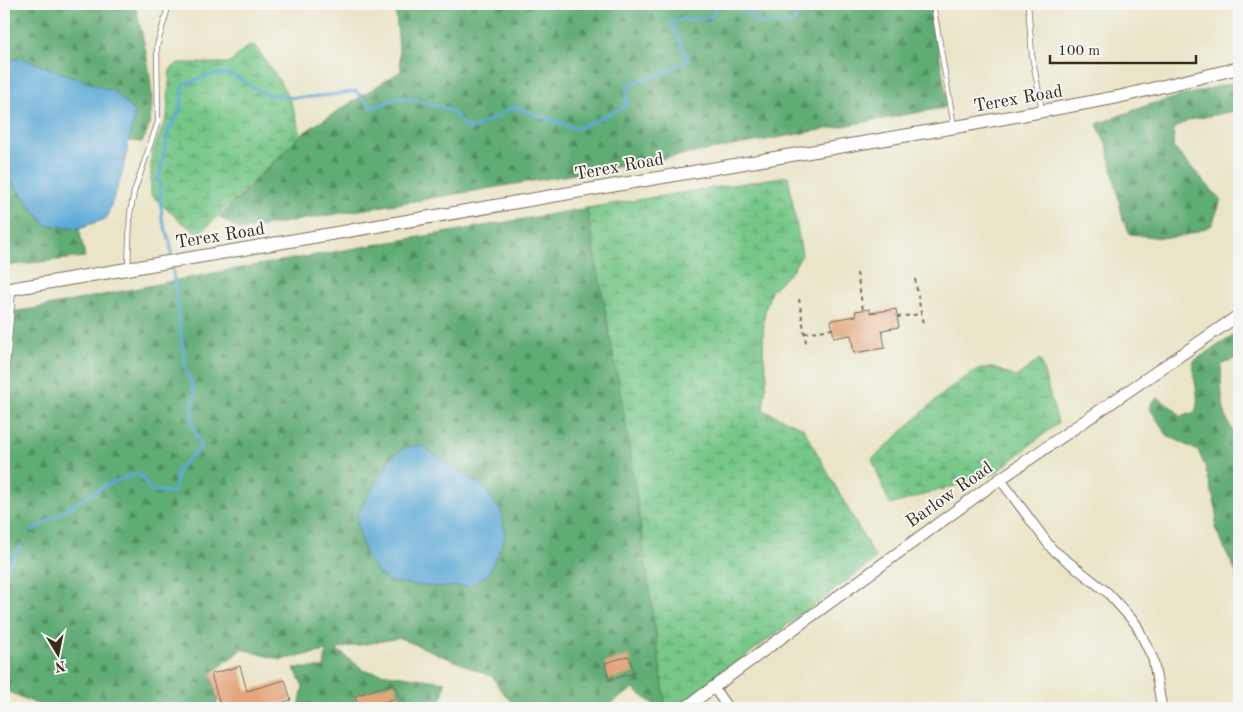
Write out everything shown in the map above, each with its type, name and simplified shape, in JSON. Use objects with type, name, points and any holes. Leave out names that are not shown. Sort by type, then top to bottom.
[{"type":"main road","name":"Terex Road","points":[[8,290],[954,127],[1118,97],[1239,68]]},
{"type":"street","name":"Barlow Road","points":[[686,708],[1000,479],[1239,315]]},
{"type":"street","points":[[1000,479],[1052,550],[1108,593],[1136,624],[1153,659],[1162,708]]},
{"type":"street","points":[[714,688],[728,708]]},
{"type":"lane","points":[[128,270],[131,207],[158,122],[157,46],[169,4]]},
{"type":"lane","points":[[932,4],[954,127]]},
{"type":"lane","points":[[1028,4],[1032,55],[1042,111]]},
{"type":"lane","points":[[6,377],[8,290]]},
{"type":"path","points":[[857,273],[863,310]]},
{"type":"path","points":[[915,279],[923,324]]},
{"type":"path","points":[[798,299],[806,343]]},
{"type":"path","points":[[897,317],[921,314]]},
{"type":"path","points":[[805,332],[832,328]]},
{"type":"green space","points":[[4,4],[135,4],[147,55],[152,93],[148,128],[142,142],[129,141],[135,113],[21,58],[4,62]]},
{"type":"green space","points":[[395,4],[931,4],[948,107],[599,170],[240,230],[219,217],[303,133],[401,71]]},
{"type":"green space","points":[[255,46],[289,98],[301,135],[199,234],[180,221],[151,195],[151,157],[167,116],[170,70],[178,63],[230,63],[245,48]]},
{"type":"green space","points":[[1239,81],[1239,110],[1189,120],[1174,129],[1173,147],[1221,200],[1212,225],[1190,234],[1163,238],[1130,234],[1123,220],[1108,149],[1097,124],[1151,104]]},
{"type":"green space","points":[[4,172],[46,225],[79,228],[85,257],[4,266]]},
{"type":"green space","points":[[788,176],[802,255],[791,272],[771,291],[764,315],[763,352],[767,376],[763,410],[803,428],[876,559],[676,708],[666,708],[628,437],[587,208]]},
{"type":"green space","points":[[587,208],[628,437],[666,708],[659,708],[633,689],[603,708],[517,708],[500,689],[493,677],[400,638],[336,649],[365,671],[445,682],[440,708],[299,708],[303,686],[294,668],[324,668],[326,651],[281,660],[242,649],[211,674],[218,701],[213,708],[138,708],[136,699],[105,708],[46,708],[4,690],[4,313],[224,271]]},
{"type":"green space","points":[[1239,332],[1239,357],[1222,364],[1221,381],[1223,403],[1228,423],[1239,435],[1239,602],[1237,575],[1215,528],[1217,512],[1205,466],[1198,451],[1167,435],[1150,409],[1152,402],[1158,398],[1174,409],[1181,417],[1195,412],[1197,394],[1193,368],[1194,361]]},
{"type":"green space","points":[[1040,359],[1058,423],[994,474],[890,505],[872,459],[945,392],[975,371],[990,368],[1016,377]]},
{"type":"water","points":[[21,58],[115,92],[135,113],[122,174],[106,219],[79,228],[46,225],[4,172],[4,62]]},
{"type":"water","points":[[421,445],[484,488],[502,513],[505,537],[489,573],[470,586],[437,587],[392,582],[380,575],[366,557],[359,532],[357,515],[391,458],[404,448]]},
{"type":"building","points":[[870,309],[870,313],[896,309],[899,327],[882,330],[885,348],[854,353],[851,335],[834,338],[831,320],[856,316],[855,311]]},
{"type":"building","points":[[629,656],[634,673],[609,680],[605,663]]},
{"type":"building","points":[[240,666],[247,691],[285,680],[291,700],[264,708],[221,708],[211,674]]},
{"type":"building","points":[[394,683],[399,697],[366,708],[359,708],[355,696]]},
{"type":"waterway","points":[[172,259],[170,242],[162,219],[159,178],[168,132],[180,110],[183,85],[216,74],[230,74],[259,91],[276,96],[316,97],[356,91],[372,108],[402,97],[448,109],[470,130],[515,107],[577,129],[626,106],[628,84],[667,72],[688,60],[671,21],[711,17],[717,4]]},
{"type":"waterway","points":[[736,4],[757,22],[794,23],[799,4]]},
{"type":"waterway","points":[[33,530],[106,485],[139,473],[151,491],[174,492],[178,469],[201,447],[191,419],[195,394],[186,369],[172,265]]},
{"type":"waterway","points":[[4,584],[9,565],[21,545]]}]
